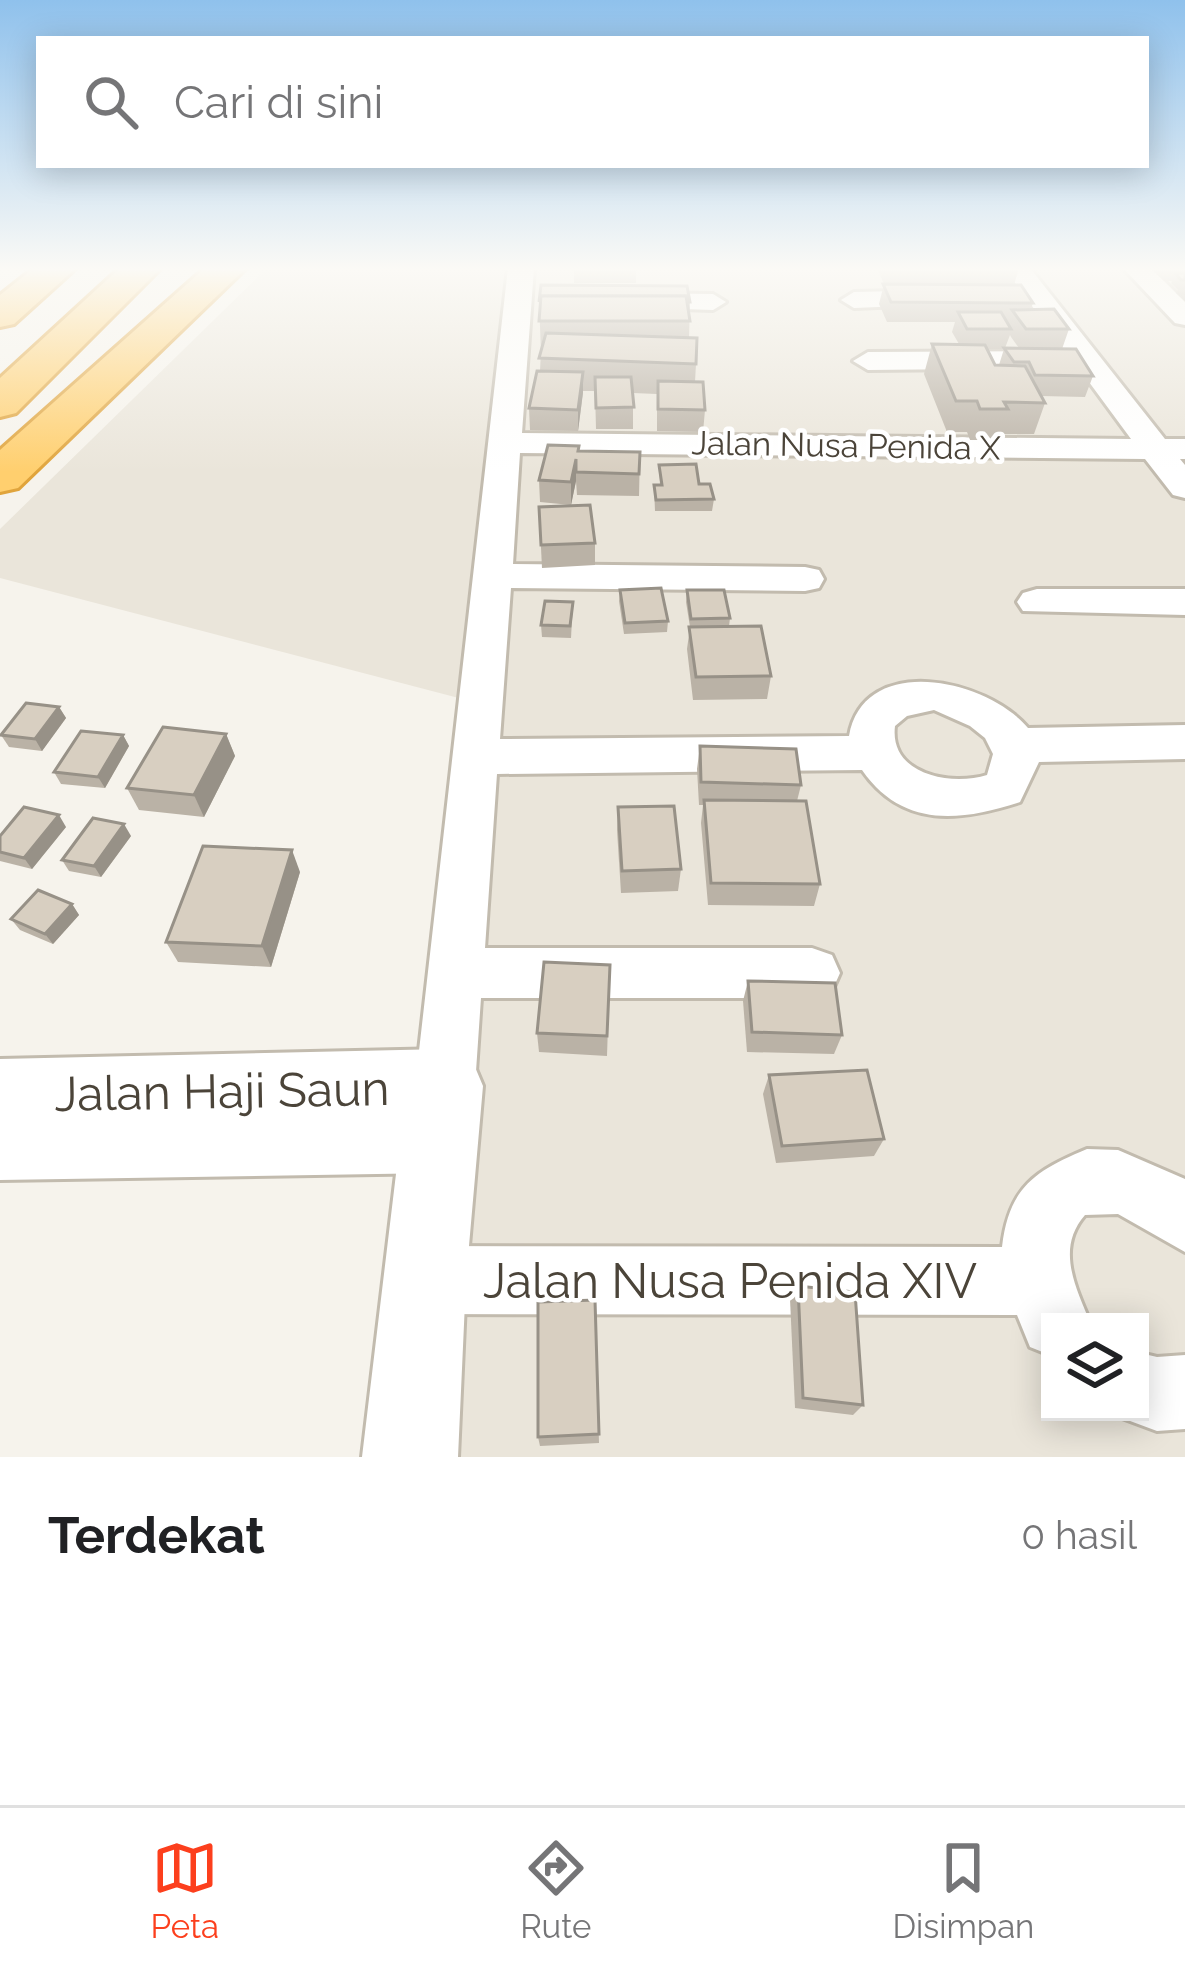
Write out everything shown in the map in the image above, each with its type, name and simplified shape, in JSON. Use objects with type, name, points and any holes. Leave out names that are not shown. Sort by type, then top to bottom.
[{"type":"highway","points":[[46,363],[73,336]]},
{"type":"highway","points":[[0,403],[81,336]]},
{"type":"highway","points":[[0,477],[153,336]]},
{"type":"street","points":[[410,1457],[423,1280],[458,973],[506,443],[526,357],[526,336]]},
{"type":"street","points":[[1067,336],[1170,449],[1185,488]]},
{"type":"street","points":[[868,361],[1084,358]]},
{"type":"street","name":"Jalan Nusa Penida X","points":[[506,443],[1170,449]]},
{"type":"street","points":[[494,576],[806,579]]},
{"type":"street","points":[[1037,602],[1185,602]]},
{"type":"street","points":[[908,696],[959,700],[984,711],[1015,745],[1014,776],[1004,789],[966,802],[920,794],[899,783],[872,753],[868,734],[874,716],[888,703],[908,696]]},
{"type":"street","points":[[1015,745],[1185,742]]},
{"type":"street","points":[[478,757],[872,753]]},
{"type":"street","points":[[458,973],[812,973]]},
{"type":"street","name":"Jalan Haji Saun","points":[[0,1096],[442,1114]]},
{"type":"street","points":[[0,1149],[442,1114]]},
{"type":"street","points":[[1046,1302],[1032,1250],[1036,1222],[1049,1201],[1069,1187],[1094,1181],[1122,1184],[1185,1219]]},
{"type":"street","name":"Jalan Nusa Penida XIV","points":[[423,1280],[1046,1302]]},
{"type":"street","points":[[1149,1392],[1185,1392]]},
{"type":"shaded area","points":[[197,336],[1185,336],[1185,1457],[386,1457],[474,702],[0,578],[0,529]]},
{"type":"building","points":[[545,336],[697,338],[696,364],[539,358]]},
{"type":"building","points":[[932,344],[985,345],[995,365],[1025,366],[1045,403],[1004,402],[1008,409],[980,409],[977,401],[956,401]]},
{"type":"building","points":[[1004,348],[1076,349],[1093,376],[1035,375],[1029,362],[1014,362]]},
{"type":"building","points":[[537,371],[583,372],[578,410],[529,408]]},
{"type":"building","points":[[595,377],[631,377],[634,407],[596,408]]},
{"type":"building","points":[[658,381],[703,382],[705,410],[658,409]]},
{"type":"building","points":[[548,445],[579,446],[578,451],[640,452],[639,474],[576,472],[576,459],[571,482],[539,480]]},
{"type":"building","points":[[696,464],[699,484],[710,484],[714,499],[656,500],[654,485],[662,485],[659,465]]},
{"type":"building","points":[[590,505],[595,543],[541,545],[539,507]]},
{"type":"building","points":[[661,588],[668,621],[625,623],[620,590]]},
{"type":"building","points":[[687,590],[724,590],[730,618],[691,619]]},
{"type":"building","points":[[545,601],[573,602],[570,626],[541,625]]},
{"type":"building","points":[[761,626],[771,676],[696,677],[689,627]]},
{"type":"building","points":[[26,703],[59,707],[35,739],[1,735]]},
{"type":"building","points":[[163,727],[226,734],[194,795],[127,788]]},
{"type":"building","points":[[81,731],[123,735],[98,777],[54,772]]},
{"type":"building","points":[[700,746],[796,749],[801,785],[701,782]]},
{"type":"building","points":[[704,800],[806,801],[820,884],[711,883]]},
{"type":"building","points":[[674,806],[681,869],[622,871],[618,807]]},
{"type":"building","points":[[24,807],[59,815],[24,858],[0,852],[0,836]]},
{"type":"building","points":[[93,818],[124,824],[94,866],[62,860]]},
{"type":"building","points":[[203,846],[292,850],[262,946],[166,942]]},
{"type":"building","points":[[38,890],[72,904],[45,934],[11,919]]},
{"type":"building","points":[[544,962],[610,965],[607,1036],[537,1033]]},
{"type":"building","points":[[748,981],[835,983],[842,1035],[752,1032]]},
{"type":"building","points":[[867,1070],[884,1139],[782,1146],[769,1075]]},
{"type":"building","points":[[798,1286],[855,1292],[863,1405],[803,1398]]},
{"type":"building","points":[[595,1300],[599,1434],[538,1437],[538,1302]]}]
